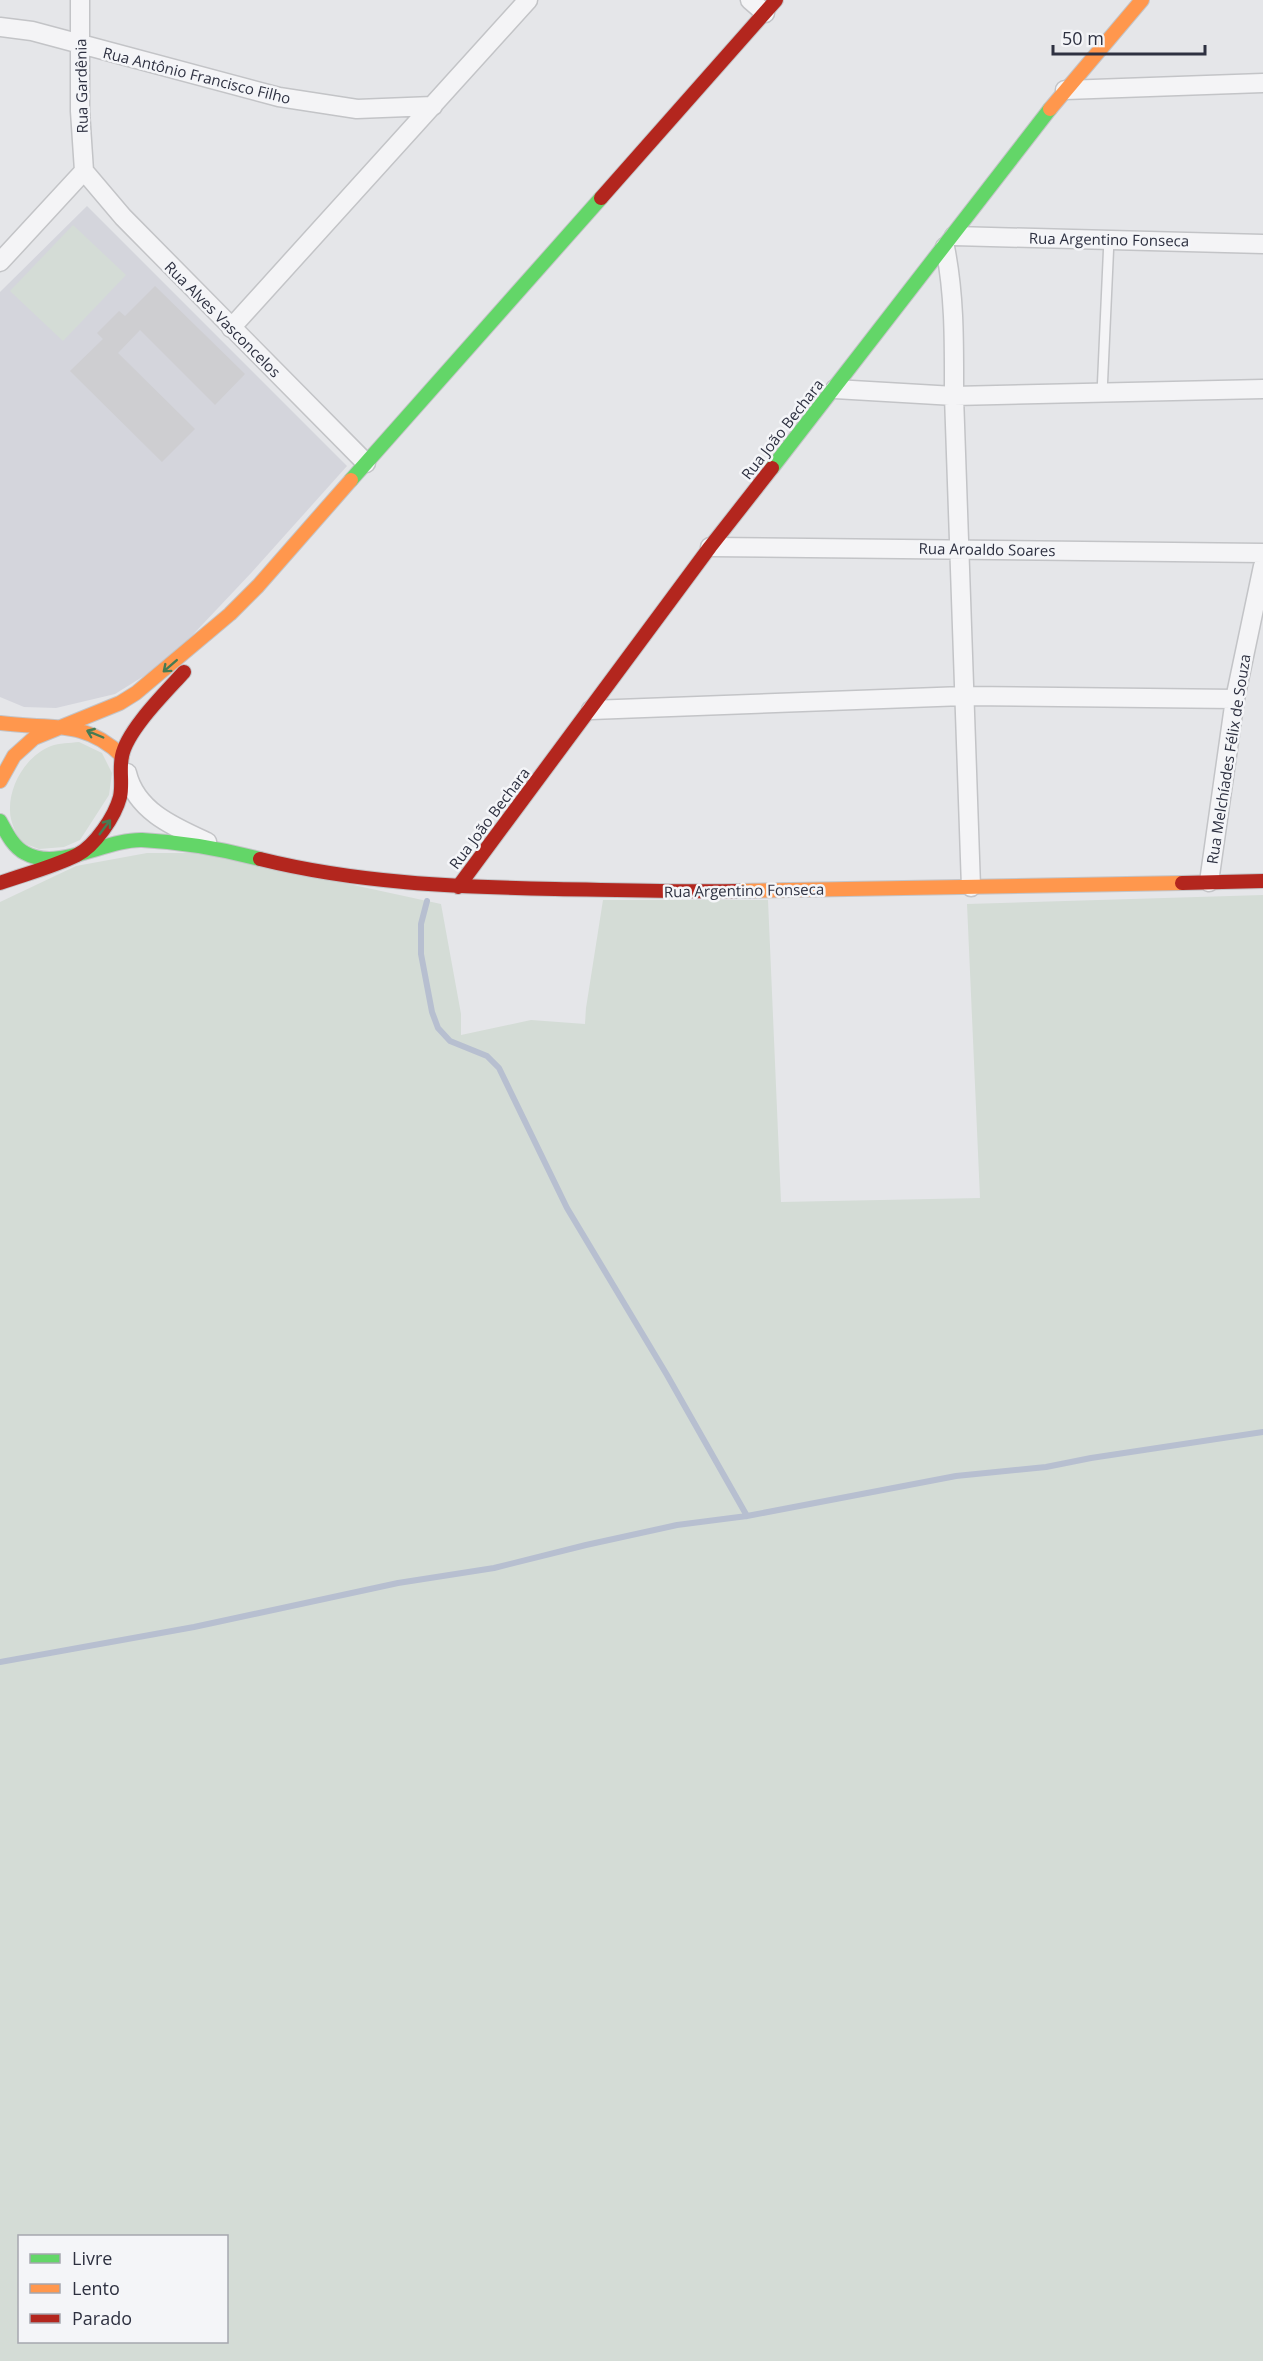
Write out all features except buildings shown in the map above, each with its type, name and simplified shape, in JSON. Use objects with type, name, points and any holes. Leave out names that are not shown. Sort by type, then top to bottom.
[{"type":"street","name":"Rua Gardênia","points":[[80,0],[79,44],[84,171]]},
{"type":"street","points":[[231,328],[528,0]]},
{"type":"street","points":[[0,883],[79,854],[97,837],[114,814],[122,787],[122,756],[142,720],[196,660],[230,614],[402,425],[770,6],[750,0]]},
{"type":"street","name":"Rua João Bechara","points":[[458,887],[710,547],[950,241],[1065,90],[1142,0]]},
{"type":"street","name":"Rua Antônio Francisco Filho","points":[[0,27],[32,31],[226,85],[288,99],[357,109],[383,110],[433,106]]},
{"type":"street","points":[[1065,90],[1263,83]]},
{"type":"street","points":[[0,262],[84,171]]},
{"type":"street","name":"Rua Alves Vasconcelos","points":[[84,171],[123,217],[366,463]]},
{"type":"street","name":"Rua Argentino Fonseca","points":[[950,241],[1109,239],[1263,244]]},
{"type":"street","points":[[950,241],[971,887]]},
{"type":"street","points":[[835,388],[954,396],[1263,389]]},
{"type":"street","name":"Rua Aroaldo Soares","points":[[710,547],[1263,553]]},
{"type":"street","name":"Rua Melchíades Félix de Souza","points":[[1209,882],[1235,699],[1263,566]]},
{"type":"street","points":[[0,781],[11,759],[24,744],[120,703],[136,693],[230,614]]},
{"type":"street","points":[[591,710],[964,696],[1235,699]]},
{"type":"street","points":[[0,723],[27,727],[60,727],[95,733],[109,741],[122,756],[135,793],[147,807],[177,829],[228,851]]},
{"type":"street","points":[[0,821],[10,839],[24,853],[33,858],[51,859],[79,854]]},
{"type":"street","name":"Rua Argentino Fonseca","points":[[79,854],[118,843],[140,840],[228,851],[300,869],[348,877],[458,887],[692,892],[1263,881]]},
{"type":"lane","points":[[1102,394],[1109,239]]},
{"type":"shaded area","points":[[87,206],[347,466],[168,661],[115,694],[56,708],[24,707],[0,697],[0,292]]},
{"type":"shaded area","points":[[73,225],[126,275],[63,341],[10,291]]},
{"type":"shaded area","points":[[79,742],[102,753],[112,773],[109,795],[80,840],[64,847],[39,849],[20,842],[12,823],[10,801],[21,772],[42,751],[54,745]]},
{"type":"shaded area","points":[[147,853],[205,853],[441,904],[461,1014],[461,1035],[531,1020],[585,1024],[603,900],[768,900],[781,1202],[980,1198],[967,904],[1263,895],[1263,2361],[0,2361],[0,902],[76,866]]},
{"type":"waterway","points":[[427,901],[421,924],[421,954],[432,1012],[438,1028],[450,1041],[487,1056],[499,1068],[567,1208],[667,1375],[747,1516]]},
{"type":"waterway","points":[[0,1662],[194,1627],[398,1583],[494,1568],[677,1525],[747,1516],[956,1476],[1046,1467],[1263,1432]]},
{"type":"traffic: fast","points":[[772,468],[1050,109]]},
{"type":"traffic: fast","points":[[351,480],[601,198]]},
{"type":"traffic: fast","points":[[0,821],[17,847],[38,858],[67,857],[113,844],[142,840],[201,846],[260,859]]},
{"type":"traffic: slow","points":[[1050,109],[1142,0]]},
{"type":"traffic: slow","points":[[0,781],[14,756],[34,738],[120,703],[136,693],[230,614],[258,586],[351,480]]},
{"type":"traffic: slow","points":[[0,723],[79,731],[108,744],[122,756]]},
{"type":"traffic: slow","points":[[738,891],[1182,883]]},
{"type":"traffic: jam","points":[[601,198],[776,0]]},
{"type":"traffic: jam","points":[[458,887],[710,547],[772,468]]},
{"type":"traffic: jam","points":[[0,883],[49,867],[77,855],[91,845],[109,821],[120,797],[121,761],[125,746],[139,723],[184,672]]},
{"type":"traffic: jam","points":[[260,859],[333,874],[443,885],[738,891]]},
{"type":"traffic: jam","points":[[1182,883],[1263,881]]}]
